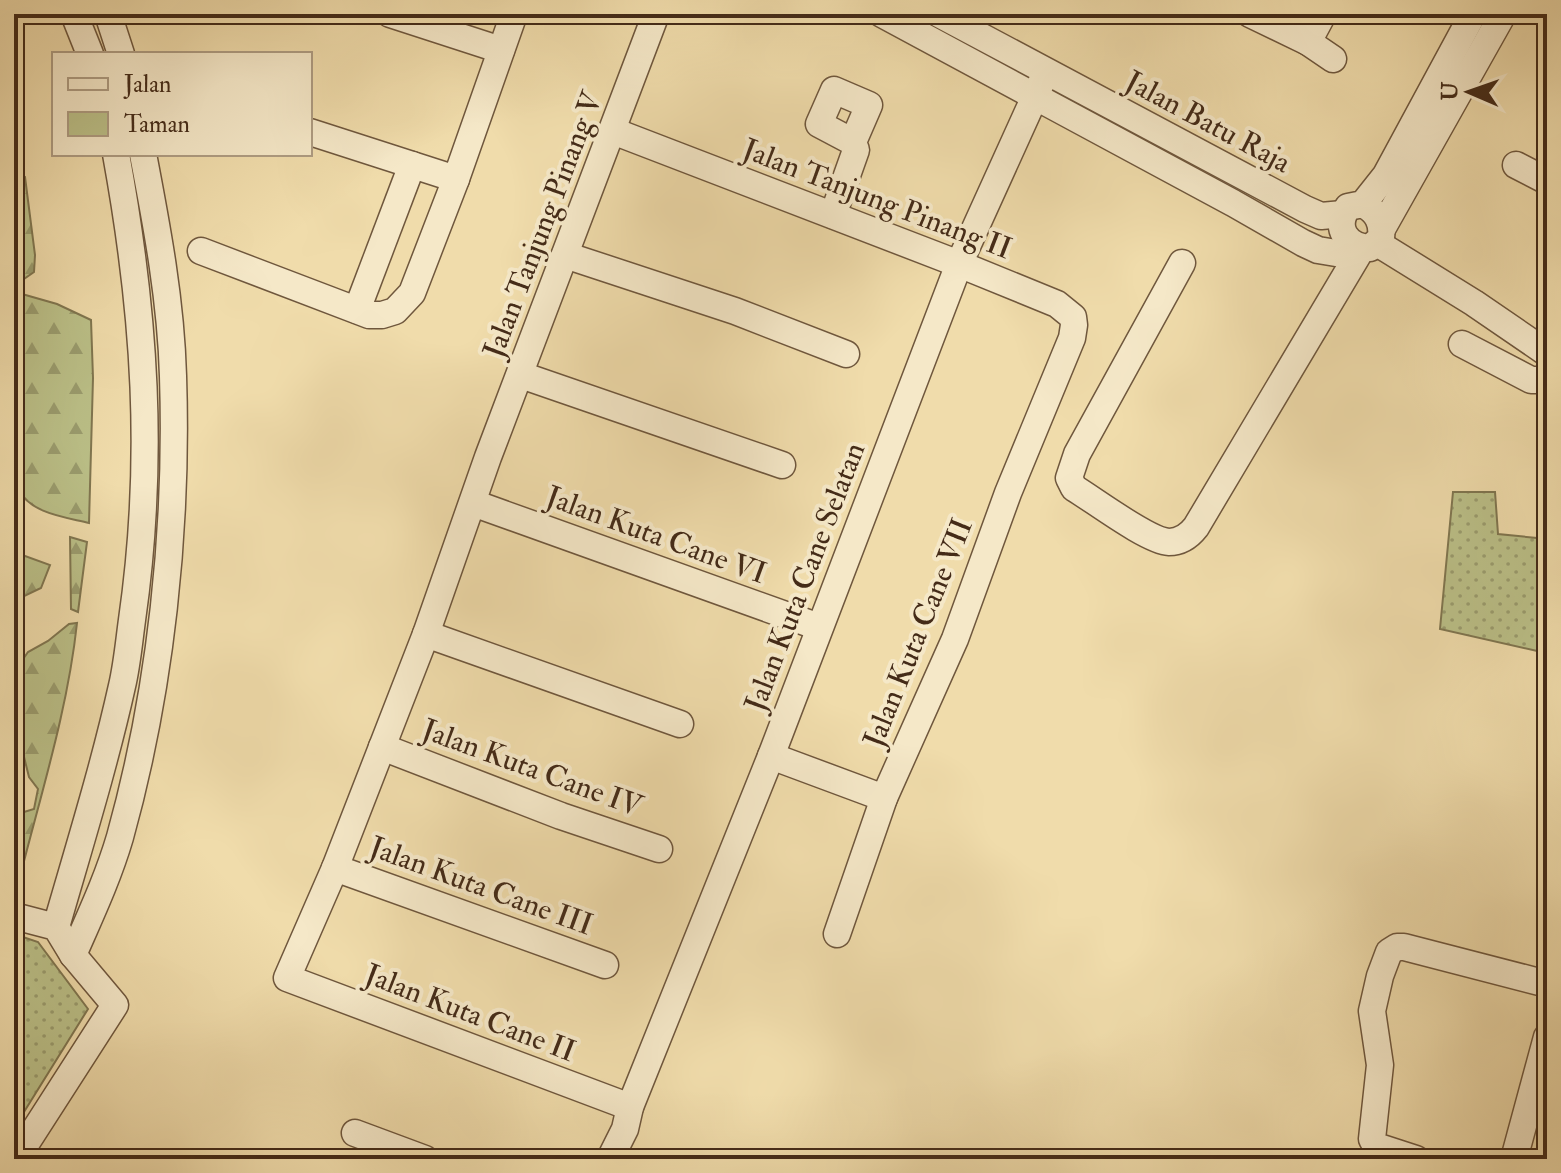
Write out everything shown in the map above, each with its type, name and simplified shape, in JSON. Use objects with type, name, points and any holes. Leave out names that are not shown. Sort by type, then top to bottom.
[{"type":"street","points":[[74,14],[89,52]]},
{"type":"street","points":[[108,14],[120,52]]},
{"type":"street","points":[[390,14],[467,26],[501,50]]},
{"type":"street","points":[[201,251],[369,315],[395,311],[412,293],[514,14]]},
{"type":"street","name":"Jalan Tanjung Pinang V","points":[[287,978],[335,868],[426,634],[488,457],[656,14]]},
{"type":"street","points":[[882,14],[1318,250],[1336,253],[1369,241]]},
{"type":"street","name":"Jalan Batu Raja","points":[[939,14],[1305,209],[1321,216],[1353,209]]},
{"type":"street","points":[[1250,14],[1308,42],[1333,59]]},
{"type":"street","points":[[1308,42],[1323,14]]},
{"type":"street","points":[[1473,14],[1386,175],[1353,209],[1342,229],[1346,239],[1369,241],[1474,303],[1547,353]]},
{"type":"street","points":[[1182,263],[1077,454],[1069,478],[1074,488],[1136,527],[1169,542],[1186,538],[1196,527],[1503,14]]},
{"type":"street","name":"Jalan Kuta Cane Selatan","points":[[610,1159],[625,1129],[630,1107],[771,756],[959,264],[1046,72]]},
{"type":"street","name":"Jalan Tanjung Pinang II","points":[[613,131],[1057,304],[1073,317],[1074,325],[1064,359]]},
{"type":"street","points":[[312,133],[456,179]]},
{"type":"street","points":[[833,215],[855,159],[853,142]]},
{"type":"street","points":[[56,927],[123,684],[141,561],[144,353],[131,236],[116,156]]},
{"type":"street","points":[[73,955],[103,887],[119,839],[143,743],[163,611],[172,485],[173,374],[160,245],[143,156]]},
{"type":"street","points":[[357,310],[412,165]]},
{"type":"street","points":[[1516,165],[1547,181]]},
{"type":"street","points":[[1353,209],[1377,215],[1369,241]]},
{"type":"street","points":[[565,255],[735,311],[846,354]]},
{"type":"street","points":[[1462,344],[1531,380],[1547,380]]},
{"type":"street","name":"Jalan Kuta Cane VII","points":[[837,934],[884,798],[955,639],[1008,493],[1064,359]]},
{"type":"street","points":[[521,375],[782,465]]},
{"type":"street","name":"Jalan Kuta Cane VI","points":[[473,503],[819,627]]},
{"type":"street","points":[[426,634],[680,724]]},
{"type":"street","name":"Jalan Kuta Cane IV","points":[[382,747],[561,816],[659,849]]},
{"type":"street","points":[[771,756],[884,798]]},
{"type":"street","name":"Jalan Kuta Cane III","points":[[335,868],[605,965]]},
{"type":"street","points":[[14,916],[56,927],[73,955],[115,1005],[16,1159]]},
{"type":"street","points":[[1416,1159],[1376,1146],[1372,1139],[1380,1065],[1372,1011],[1389,952],[1404,947],[1547,984]]},
{"type":"street","name":"Jalan Kuta Cane II","points":[[287,978],[630,1107]]},
{"type":"street","points":[[1514,1159],[1546,1043]]},
{"type":"street","points":[[355,1133],[425,1159]]},
{"type":"green space","points":[[14,172],[25,177],[35,255],[34,272],[21,281],[14,276]]},
{"type":"green space","points":[[15,292],[57,304],[91,320],[93,378],[89,523],[40,509],[18,489],[13,426]]},
{"type":"green space","points":[[1453,492],[1495,492],[1498,534],[1547,539],[1546,653],[1440,629]]},
{"type":"green space","points":[[70,537],[87,542],[78,612],[71,609]]},
{"type":"green space","points":[[14,552],[50,565],[41,588],[14,601]]},
{"type":"green space","points":[[77,623],[61,716],[22,869],[14,861],[14,815],[34,809],[38,789],[29,777],[24,757],[14,744],[14,672],[28,652],[69,624]]},
{"type":"green space","points":[[14,934],[38,942],[88,1009],[14,1128]]}]
